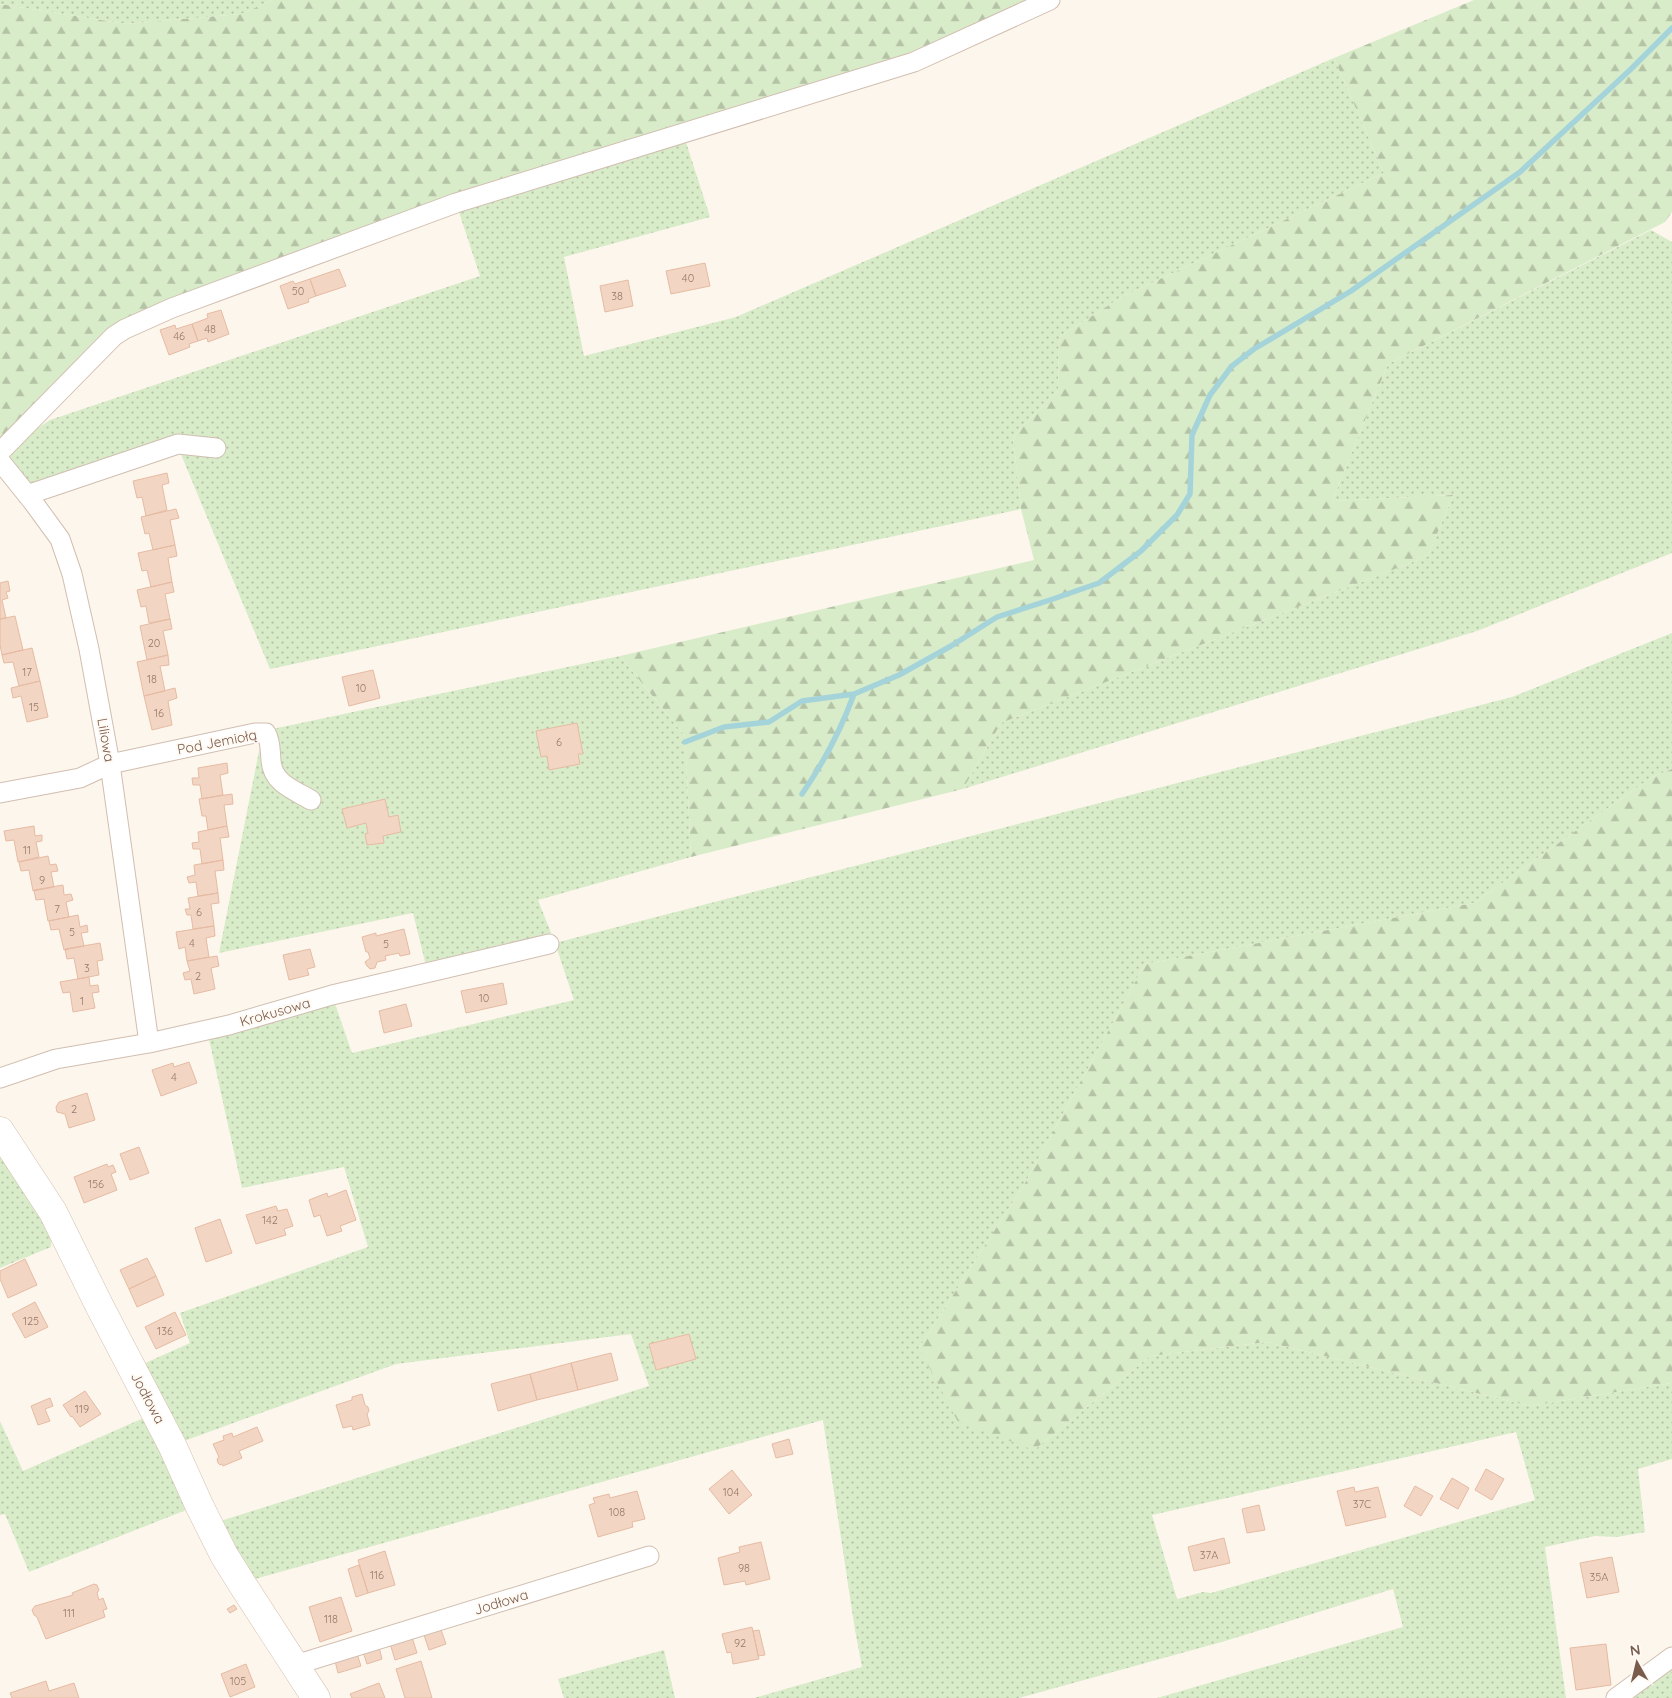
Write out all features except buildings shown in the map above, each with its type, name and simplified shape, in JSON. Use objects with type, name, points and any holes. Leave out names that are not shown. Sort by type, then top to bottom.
[{"type":"street","points":[[0,452],[114,336],[125,329],[172,308],[456,203],[914,62],[1050,0]]},
{"type":"street","points":[[27,495],[178,444],[216,448]]},
{"type":"street","name":"Liliowa","points":[[0,460],[60,540],[72,574],[89,649],[110,764],[149,1043]]},
{"type":"street","name":"Pod Jemiołą","points":[[110,764],[255,733],[266,733],[270,740],[271,768],[274,776],[280,782],[311,800]]},
{"type":"street","points":[[0,793],[80,778],[110,764]]},
{"type":"street","name":"Krokusowa","points":[[0,1078],[56,1059],[149,1043],[229,1025],[332,995],[549,944]]},
{"type":"street","name":"Jodłowa","points":[[0,1131],[53,1212],[172,1445],[199,1506],[224,1554],[240,1582],[316,1698]]},
{"type":"street","name":"Jodłowa","points":[[295,1665],[649,1556]]},
{"type":"street","points":[[1616,1698],[1672,1657]]},
{"type":"green space","points":[[0,0],[273,0],[241,14],[126,24],[0,4]]},
{"type":"green space","points":[[273,0],[1037,0],[914,62],[534,178],[125,329],[0,452],[0,4],[126,24],[241,14]]},
{"type":"green space","points":[[1474,0],[1672,0],[1672,212],[1665,222],[1388,364],[1332,501],[1453,495],[1428,556],[1001,723],[963,789],[691,857],[685,736],[620,656],[1034,560],[1021,509],[1013,437],[1058,390],[1059,337],[1120,298],[1384,173],[1334,58]]},
{"type":"green space","points":[[1334,58],[1384,173],[1120,298],[1059,337],[1058,390],[1013,437],[1021,509],[270,669],[180,452],[33,502],[0,453],[50,420],[480,276],[456,203],[683,133],[710,217],[564,257],[584,356],[736,317]]},
{"type":"green space","points":[[1651,230],[1672,242],[1672,553],[1477,631],[963,789],[1001,723],[1428,556],[1453,495],[1332,501],[1388,364]]},
{"type":"green space","points":[[1672,633],[1672,769],[1652,777],[1474,903],[1145,964],[1025,1183],[919,1348],[1034,1450],[1150,1356],[1267,1342],[1530,1406],[1672,1383],[1672,1459],[1638,1469],[1645,1532],[1617,1537],[1595,1536],[1545,1547],[1566,1698],[1157,1698],[1403,1627],[1393,1589],[1225,1641],[1019,1698],[754,1698],[862,1667],[823,1420],[241,1583],[208,1525],[649,1386],[631,1334],[396,1364],[173,1445],[199,1505],[29,1572],[5,1514],[0,1515],[0,1421],[23,1471],[155,1413],[132,1369],[190,1343],[180,1313],[368,1247],[344,1167],[242,1188],[207,1030],[332,995],[352,1053],[574,1000],[555,943],[1512,697]],"holes":[[[1516,1432],[1535,1500],[1211,1593],[1203,1592],[1177,1599],[1152,1515]]]},
{"type":"green space","points":[[620,656],[685,736],[691,857],[538,900],[555,943],[427,970],[413,913],[219,953],[263,731]]},
{"type":"green space","points":[[1672,769],[1672,1383],[1530,1406],[1267,1342],[1150,1356],[1034,1450],[958,1422],[919,1348],[1025,1183],[1145,964],[1474,903],[1652,777]]},
{"type":"green space","points":[[0,1131],[53,1212],[51,1247],[0,1268]]},
{"type":"green space","points":[[664,1650],[675,1698],[564,1698],[558,1679]]},
{"type":"green space","points":[[1672,1657],[1672,1698],[1616,1698]]},
{"type":"waterway","points":[[685,742],[724,727],[769,722],[802,701],[854,694],[899,675],[951,646],[997,617],[1099,583],[1141,551],[1177,515],[1190,494],[1192,435],[1210,395],[1232,366],[1254,349],[1351,291],[1520,172],[1630,70],[1672,28]]},
{"type":"waterway","points":[[802,794],[831,746],[854,694]]}]
